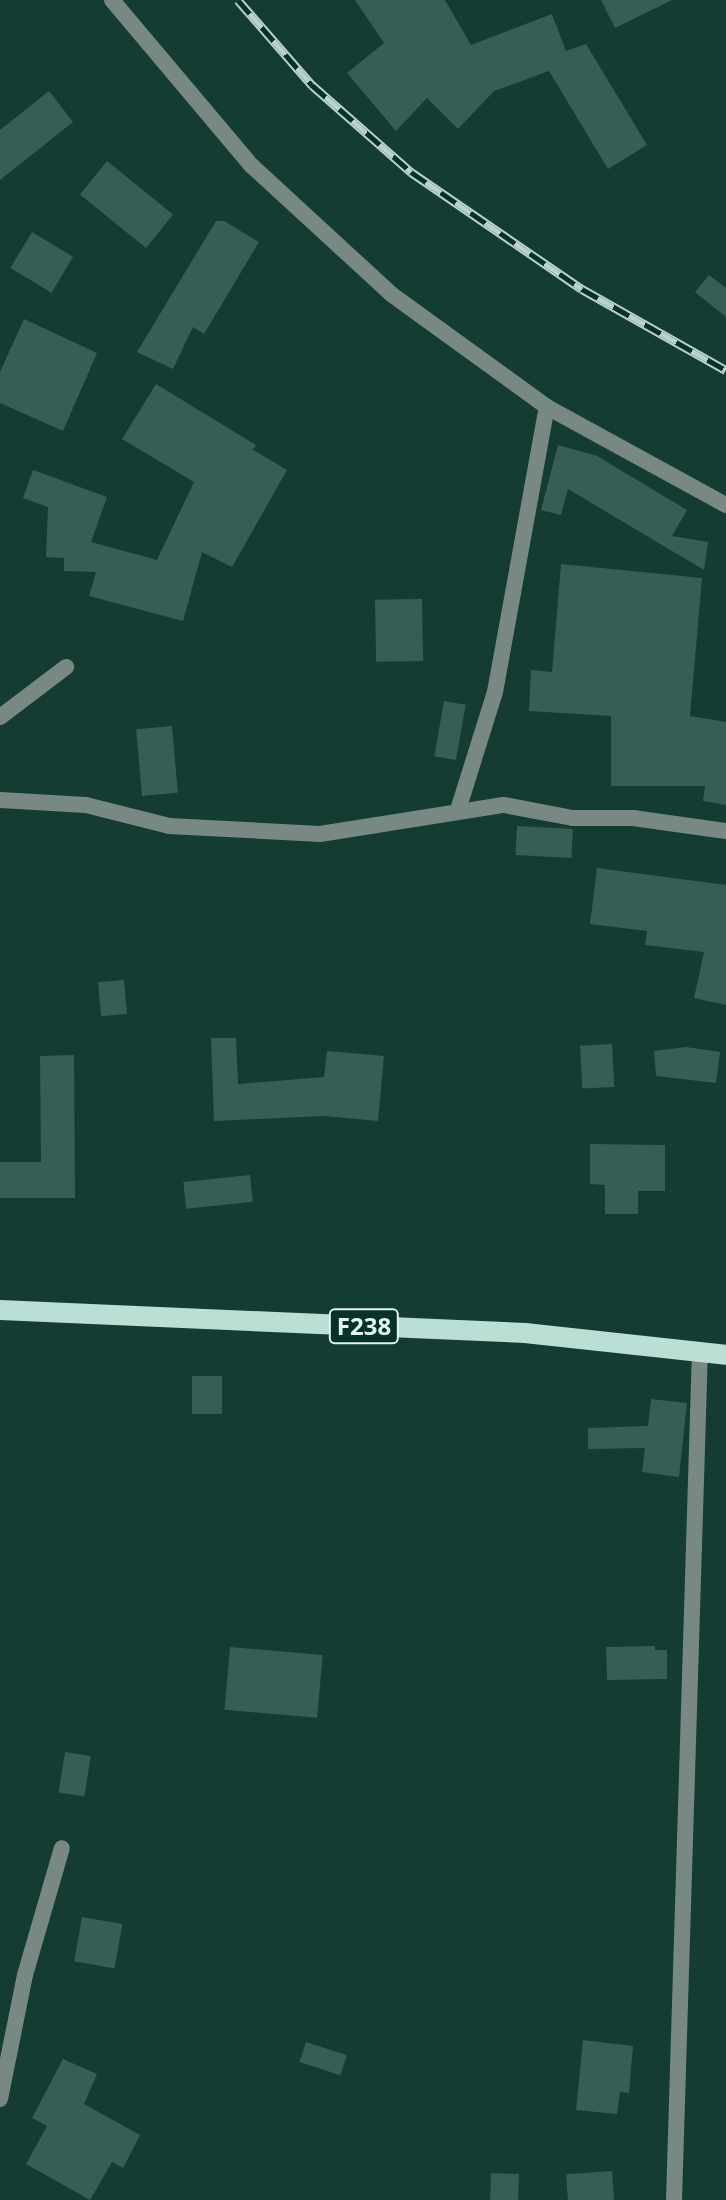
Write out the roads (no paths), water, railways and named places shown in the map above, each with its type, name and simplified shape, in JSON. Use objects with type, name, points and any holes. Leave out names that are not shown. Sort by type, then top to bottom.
[{"type":"main road","name":"F238","points":[[0,1310],[525,1333],[726,1355]]},
{"type":"street","points":[[112,0],[252,166],[391,294],[547,407],[726,505]]},
{"type":"street","points":[[458,810],[495,692],[547,407]]},
{"type":"street","points":[[0,717],[66,667]]},
{"type":"street","points":[[0,800],[86,805],[169,826],[320,834],[504,805],[573,818],[633,818],[726,831]]},
{"type":"street","points":[[674,2200],[700,1350]]},
{"type":"street","points":[[0,2099],[25,1975],[62,1848]]},
{"type":"railway","points":[[238,0],[312,85],[411,172],[582,289],[726,370]]}]
